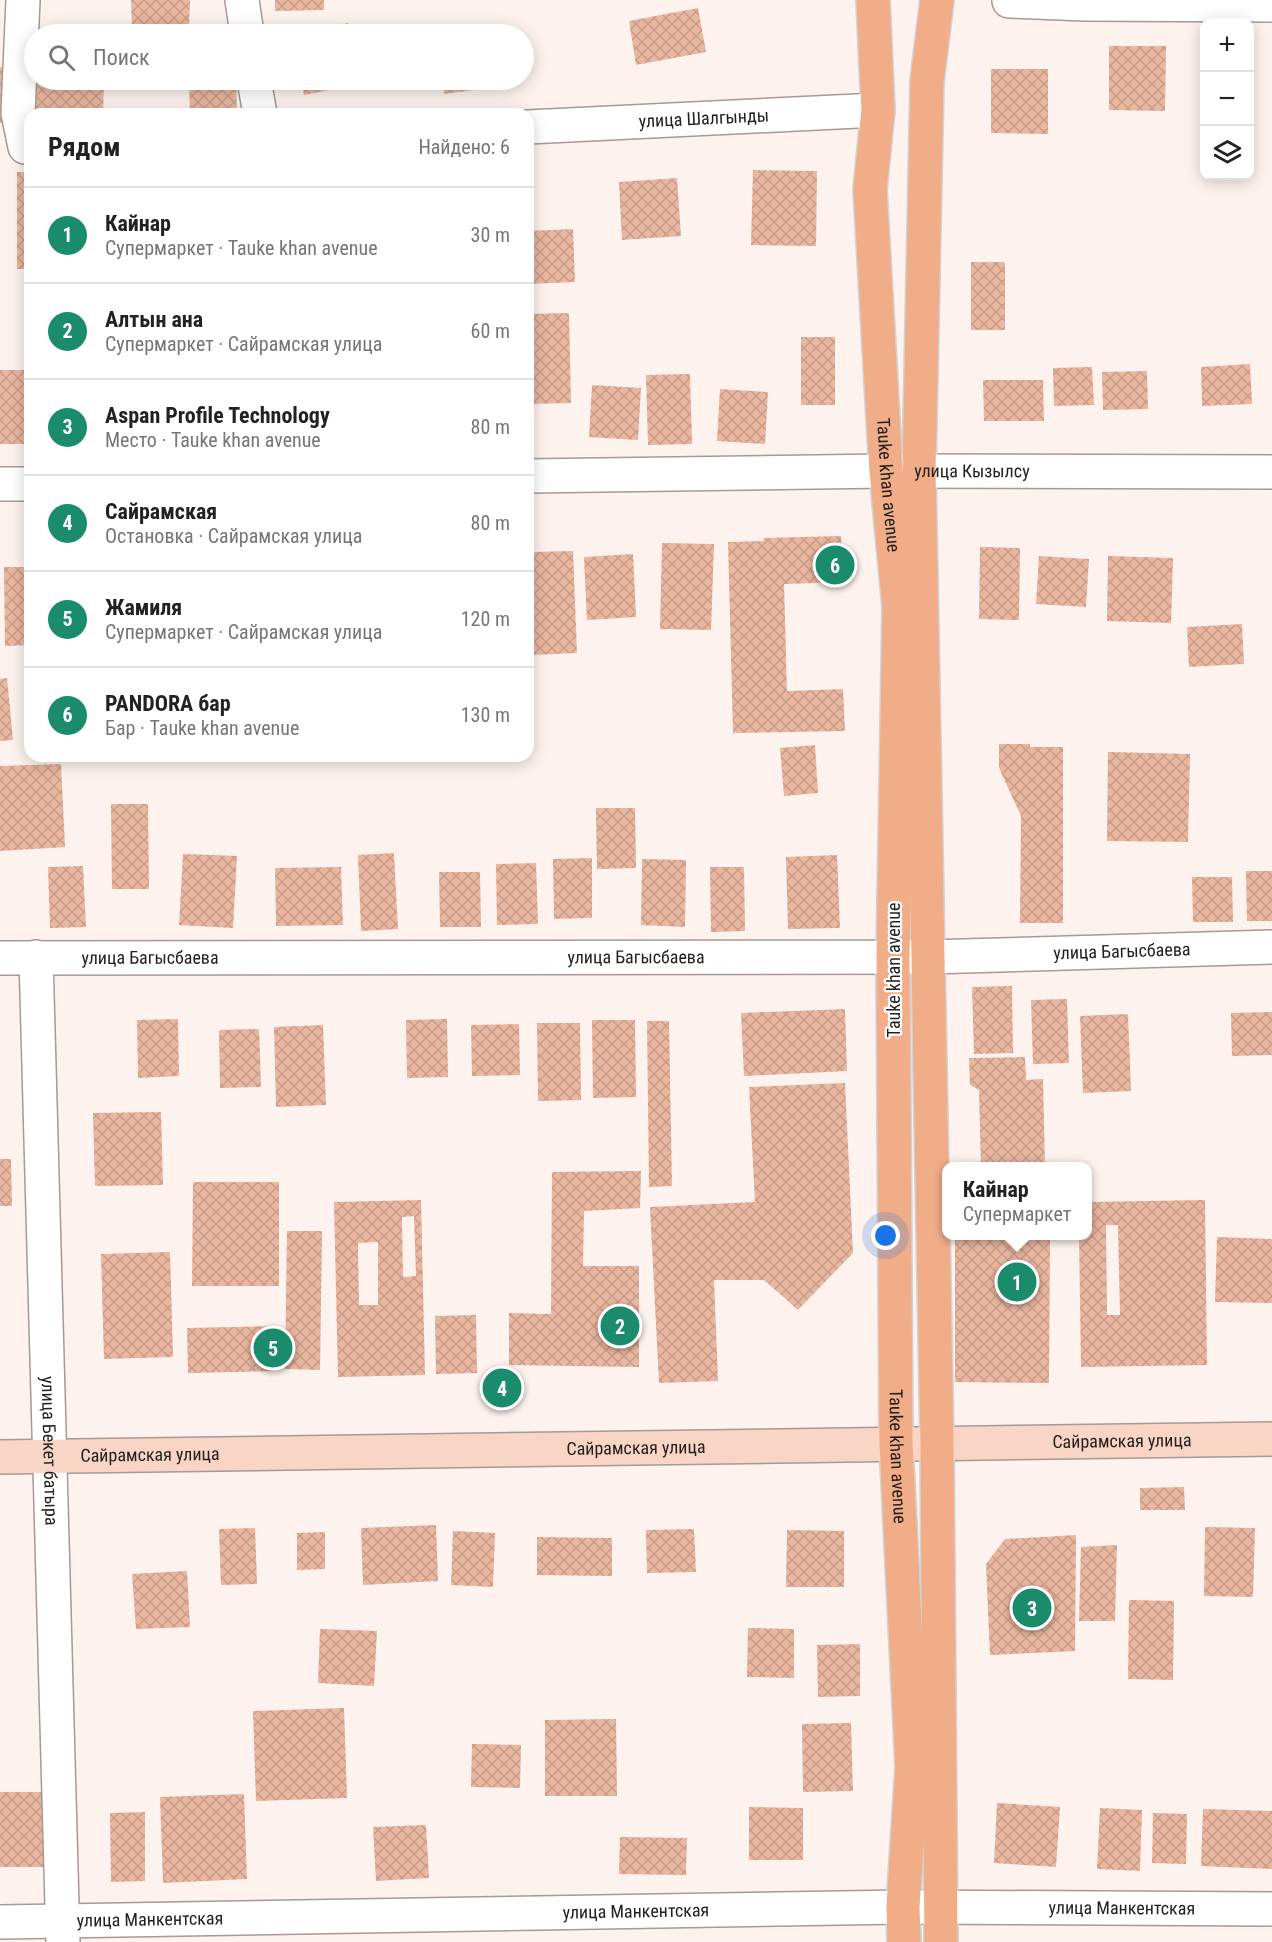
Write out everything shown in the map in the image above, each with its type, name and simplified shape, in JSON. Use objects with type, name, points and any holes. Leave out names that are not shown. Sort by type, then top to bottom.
[{"type":"main road","name":"Tauke khan avenue","points":[[873,0],[878,110],[870,189],[886,471],[899,607],[893,957],[896,1443],[912,1767],[903,1907],[904,1942]]},
{"type":"main road","name":"Tauke khan avenue","points":[[937,0],[927,81],[919,457],[937,1443],[941,1942]]},
{"type":"main road","name":"Сайрамская улица","points":[[0,1457],[1272,1439]]},
{"type":"street","points":[[18,147],[23,0]]},
{"type":"street","points":[[242,0],[246,24]]},
{"type":"street","points":[[1009,1],[1085,4],[1272,5]]},
{"type":"street","points":[[256,90],[259,108]]},
{"type":"street","name":"улица Шалгынды","points":[[534,128],[878,110]]},
{"type":"street","name":"улица Кызылсу","points":[[534,476],[886,471],[919,457],[1272,472]]},
{"type":"street","points":[[0,484],[24,484]]},
{"type":"street","name":"улица Багысбаева","points":[[0,958],[928,957],[1272,947]]},
{"type":"street","name":"улица Бекет батыра","points":[[36,957],[63,1931]]},
{"type":"street","name":"улица Манкентская","points":[[0,1922],[63,1931],[903,1907],[1272,1909]]},
{"type":"building","points":[[131,0],[190,0],[189,24],[132,24]]},
{"type":"building","points":[[275,0],[324,0],[324,10],[275,11]]},
{"type":"building","points":[[698,8],[706,52],[636,65],[629,21]]},
{"type":"building","points":[[1109,46],[1166,46],[1165,111],[1109,110]]},
{"type":"building","points":[[0,67],[11,67],[9,123],[0,123]]},
{"type":"building","points":[[991,69],[1048,69],[1048,134],[991,133]]},
{"type":"building","points":[[33,90],[104,90],[103,108],[31,108]]},
{"type":"building","points":[[189,90],[236,90],[237,108],[190,108]]},
{"type":"building","points":[[303,90],[329,90],[304,95]]},
{"type":"building","points":[[444,90],[474,90],[444,94]]},
{"type":"building","points":[[753,170],[817,171],[816,246],[751,245]]},
{"type":"building","points":[[17,172],[24,172],[24,269],[17,269]]},
{"type":"building","points":[[677,178],[681,236],[622,240],[619,182]]},
{"type":"building","points":[[573,229],[575,282],[534,284],[534,231]]},
{"type":"building","points":[[971,262],[1005,262],[1005,330],[971,330]]},
{"type":"building","points":[[569,313],[571,403],[534,404],[534,314]]},
{"type":"building","points":[[801,337],[835,337],[835,405],[801,405]]},
{"type":"building","points":[[1250,364],[1252,404],[1202,406],[1201,367]]},
{"type":"building","points":[[1092,367],[1094,405],[1054,406],[1053,368]]},
{"type":"building","points":[[0,370],[24,370],[24,444],[0,444]]},
{"type":"building","points":[[1147,371],[1148,409],[1103,410],[1102,372]]},
{"type":"building","points":[[690,374],[692,444],[648,445],[646,375]]},
{"type":"building","points":[[983,380],[1043,380],[1044,421],[984,421]]},
{"type":"building","points":[[592,385],[641,388],[638,440],[589,437]]},
{"type":"building","points":[[720,389],[768,392],[765,444],[717,441]]},
{"type":"building","points":[[841,536],[843,582],[784,584],[787,691],[843,689],[845,731],[733,733],[728,542],[764,541],[763,538]]},
{"type":"building","points":[[662,543],[714,544],[711,630],[660,629]]},
{"type":"building","points":[[980,547],[1020,548],[1019,620],[979,619]]},
{"type":"building","points":[[573,551],[577,653],[534,655],[534,552]]},
{"type":"building","points":[[633,554],[636,617],[587,620],[584,557]]},
{"type":"building","points":[[1039,556],[1089,559],[1086,607],[1036,604]]},
{"type":"building","points":[[1108,556],[1173,558],[1171,623],[1107,621]]},
{"type":"building","points":[[4,567],[24,567],[24,645],[5,646]]},
{"type":"building","points":[[1242,624],[1244,664],[1189,667],[1187,627]]},
{"type":"building","points":[[7,678],[13,740],[0,741],[0,679]]},
{"type":"building","points":[[999,744],[1063,747],[1063,923],[1020,923],[1021,816],[999,768]]},
{"type":"building","points":[[815,745],[818,793],[784,796],[780,748]]},
{"type":"building","points":[[1108,752],[1190,754],[1188,842],[1107,841]]},
{"type":"building","points":[[61,764],[65,847],[0,851],[0,766]]},
{"type":"building","points":[[111,804],[148,804],[149,889],[112,889]]},
{"type":"building","points":[[596,808],[635,808],[636,868],[597,869]]},
{"type":"building","points":[[394,853],[398,929],[361,931],[358,855]]},
{"type":"building","points":[[183,854],[237,856],[233,928],[179,925]]},
{"type":"building","points":[[837,855],[840,928],[788,929],[786,857]]},
{"type":"building","points":[[592,858],[592,918],[554,919],[553,859]]},
{"type":"building","points":[[642,859],[686,860],[685,927],[641,925]]},
{"type":"building","points":[[536,863],[538,924],[497,925],[496,864]]},
{"type":"building","points":[[83,866],[86,927],[50,928],[48,867]]},
{"type":"building","points":[[341,867],[343,925],[276,926],[275,868]]},
{"type":"building","points":[[710,867],[744,867],[745,931],[711,932]]},
{"type":"building","points":[[1246,871],[1272,871],[1272,921],[1247,921]]},
{"type":"building","points":[[439,872],[480,872],[481,927],[440,927]]},
{"type":"building","points":[[1192,877],[1232,877],[1233,922],[1193,922]]},
{"type":"building","points":[[1012,986],[1013,1053],[974,1054],[972,987]]},
{"type":"building","points":[[1067,999],[1069,1063],[1033,1064],[1031,1000]]},
{"type":"building","points":[[845,1009],[847,1071],[744,1076],[741,1013]]},
{"type":"building","points":[[1272,1012],[1272,1055],[1232,1056],[1231,1013]]},
{"type":"building","points":[[1128,1014],[1131,1091],[1083,1093],[1080,1016]]},
{"type":"building","points":[[178,1019],[179,1076],[138,1078],[137,1020]]},
{"type":"building","points":[[447,1019],[448,1077],[407,1078],[406,1020]]},
{"type":"building","points":[[592,1020],[635,1020],[636,1097],[593,1098]]},
{"type":"building","points":[[647,1021],[669,1021],[672,1186],[649,1187]]},
{"type":"building","points":[[537,1023],[580,1023],[581,1100],[538,1101]]},
{"type":"building","points":[[519,1024],[520,1075],[472,1076],[471,1025]]},
{"type":"building","points":[[323,1025],[326,1105],[276,1107],[274,1027]]},
{"type":"building","points":[[259,1029],[261,1087],[220,1088],[219,1030]]},
{"type":"building","points":[[1025,1057],[1026,1080],[1043,1079],[1045,1162],[981,1162],[979,1090],[970,1085],[969,1058]]},
{"type":"building","points":[[845,1083],[853,1253],[798,1310],[764,1280],[714,1280],[718,1381],[659,1383],[650,1207],[755,1202],[749,1087]]},
{"type":"building","points":[[161,1112],[163,1185],[95,1186],[93,1113]]},
{"type":"building","points":[[0,1159],[11,1159],[12,1206],[0,1206]]},
{"type":"building","points":[[641,1171],[640,1208],[584,1211],[583,1266],[639,1266],[639,1367],[509,1365],[509,1313],[551,1314],[552,1172]]},
{"type":"building","points":[[193,1182],[279,1182],[279,1286],[192,1286]]},
{"type":"building","points":[[421,1200],[425,1375],[338,1377],[334,1202]],"holes":[[[414,1216],[416,1276],[403,1277],[402,1217]],[[378,1242],[378,1305],[359,1305],[358,1243]]]},
{"type":"building","points":[[1205,1200],[1207,1365],[1081,1367],[1079,1240],[1092,1240],[1092,1202]],"holes":[[[1106,1225],[1118,1225],[1120,1315],[1107,1315]]]},
{"type":"building","points":[[287,1231],[322,1231],[320,1370],[285,1369]]},
{"type":"building","points":[[1217,1237],[1272,1239],[1272,1303],[1215,1302]]},
{"type":"building","points":[[955,1240],[1050,1240],[1049,1383],[955,1382]]},
{"type":"building","points":[[170,1252],[173,1357],[104,1359],[101,1254]]},
{"type":"building","points":[[476,1315],[477,1373],[436,1374],[435,1316]]},
{"type":"building","points":[[272,1326],[273,1371],[188,1373],[187,1328]]},
{"type":"building","points":[[1184,1487],[1185,1510],[1140,1510],[1140,1488]]},
{"type":"building","points":[[436,1525],[438,1581],[363,1585],[361,1528]]},
{"type":"building","points":[[1205,1527],[1255,1528],[1253,1597],[1204,1596]]},
{"type":"building","points":[[255,1528],[257,1584],[221,1585],[219,1529]]},
{"type":"building","points":[[694,1529],[696,1572],[647,1573],[646,1530]]},
{"type":"building","points":[[787,1530],[844,1531],[844,1587],[786,1587]]},
{"type":"building","points":[[453,1531],[495,1533],[493,1587],[451,1585]]},
{"type":"building","points":[[325,1532],[325,1569],[297,1570],[297,1533]]},
{"type":"building","points":[[1076,1535],[1075,1651],[990,1655],[986,1564],[1005,1539]]},
{"type":"building","points":[[537,1537],[612,1538],[612,1576],[537,1575]]},
{"type":"building","points":[[1117,1545],[1115,1621],[1079,1621],[1081,1547]]},
{"type":"building","points":[[187,1571],[190,1627],[136,1629],[132,1574]]},
{"type":"building","points":[[1129,1600],[1174,1601],[1173,1680],[1128,1679]]},
{"type":"building","points":[[748,1628],[794,1629],[794,1678],[747,1677]]},
{"type":"building","points":[[320,1629],[377,1631],[374,1686],[318,1683]]},
{"type":"building","points":[[860,1644],[860,1696],[818,1697],[817,1645]]},
{"type":"building","points":[[344,1708],[347,1798],[256,1801],[253,1711]]},
{"type":"building","points":[[616,1719],[617,1796],[545,1796],[545,1720]]},
{"type":"building","points":[[851,1723],[853,1791],[803,1792],[802,1724]]},
{"type":"building","points":[[472,1744],[521,1745],[520,1788],[471,1787]]},
{"type":"building","points":[[0,1792],[46,1792],[46,1867],[0,1867]]},
{"type":"building","points":[[244,1794],[247,1879],[163,1883],[160,1797]]},
{"type":"building","points":[[997,1803],[1060,1807],[1056,1867],[994,1863]]},
{"type":"building","points":[[749,1807],[803,1808],[803,1860],[749,1860]]},
{"type":"building","points":[[1100,1808],[1142,1810],[1140,1871],[1097,1869]]},
{"type":"building","points":[[1203,1809],[1272,1811],[1272,1869],[1201,1866]]},
{"type":"building","points":[[145,1812],[145,1881],[111,1882],[110,1813]]},
{"type":"building","points":[[1153,1813],[1187,1814],[1186,1864],[1152,1863]]},
{"type":"building","points":[[426,1825],[429,1878],[376,1881],[373,1827]]},
{"type":"building","points":[[620,1837],[687,1838],[686,1875],[619,1874]]},
{"type":"place","name":"PANDORA бар","points":[[835,565]]},
{"type":"place","name":"Кайнар","points":[[1017,1282]]},
{"type":"place","name":"Алтын ана","points":[[620,1326]]},
{"type":"place","name":"Жамиля","points":[[273,1348]]},
{"type":"place","name":"Сайрамская","points":[[502,1388]]},
{"type":"place","name":"Aspan Profile Technology","points":[[1032,1608]]}]
